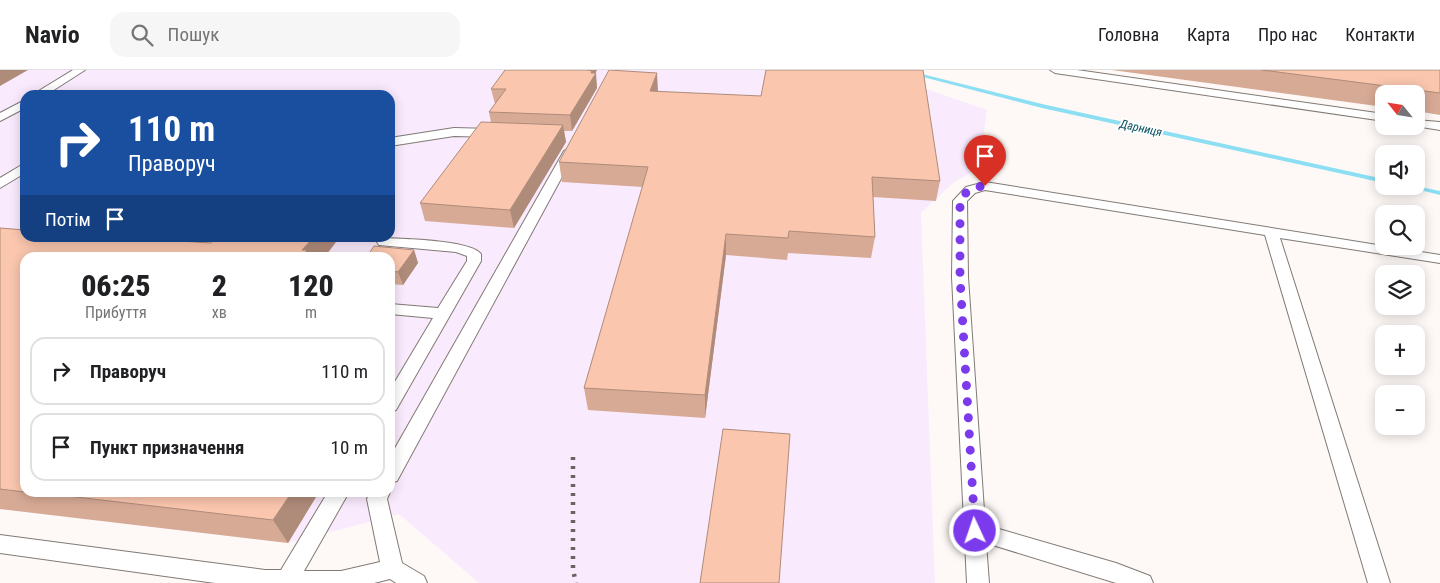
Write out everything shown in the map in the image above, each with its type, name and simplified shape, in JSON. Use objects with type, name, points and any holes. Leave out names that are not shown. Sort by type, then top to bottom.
[{"type":"lane","points":[[46,90],[80,70]]},
{"type":"lane","points":[[1055,70],[1375,117]]},
{"type":"lane","points":[[0,118],[20,106]]},
{"type":"lane","points":[[1425,124],[1440,126]]},
{"type":"lane","points":[[395,141],[454,132],[510,134]]},
{"type":"lane","points":[[395,466],[578,137]]},
{"type":"lane","points":[[0,184],[20,170]]},
{"type":"lane","points":[[978,583],[960,277],[960,201],[965,193],[974,187],[985,186],[1440,259]]},
{"type":"lane","points":[[1271,232],[1380,583]]},
{"type":"lane","points":[[384,242],[456,248],[467,250],[474,254],[474,262],[395,396]]},
{"type":"lane","points":[[395,309],[443,314]]},
{"type":"lane","points":[[287,580],[336,497]]},
{"type":"lane","points":[[378,497],[392,569]]},
{"type":"lane","points":[[975,531],[1116,573],[1142,583]]},
{"type":"lane","points":[[0,544],[265,580],[341,581],[392,569],[416,583]]},
{"type":"shaded area","points":[[0,70],[846,70],[886,75],[987,110],[979,168],[954,182],[921,213],[935,583],[479,583],[399,514],[288,543],[0,509]]},
{"type":"building","points":[[505,70],[587,70],[592,71],[591,73],[596,73],[570,115],[489,112],[506,89],[491,89]]},
{"type":"building","points":[[609,70],[657,73],[650,91],[761,96],[766,70],[923,70],[940,181],[872,177],[875,237],[789,231],[788,238],[726,234],[705,395],[584,388],[648,167],[559,162]]},
{"type":"building","points":[[1262,70],[1440,70],[1440,93],[1425,91],[1425,85],[1378,85]]},
{"type":"building","points":[[481,122],[563,125],[510,210],[420,203]]},
{"type":"building","points":[[0,228],[20,230],[20,242],[309,242],[302,250],[307,250],[306,252],[20,252],[20,491],[0,489]]},
{"type":"building","points":[[374,246],[414,250],[398,272],[395,272],[395,252],[370,252]]},
{"type":"building","points":[[723,429],[790,434],[779,583],[700,583]]},
{"type":"building","points":[[76,497],[289,497],[273,520]]},
{"type":"waterway","name":"Дарниця","points":[[899,70],[1042,106],[1375,179]]},
{"type":"waterway","name":"Дарниця","points":[[1425,190],[1440,193]]},
{"type":"railway","points":[[573,457],[573,570],[576,583]]},
{"type":"route","points":[[975,531],[960,277],[960,201],[965,193],[974,187],[985,186]]}]
